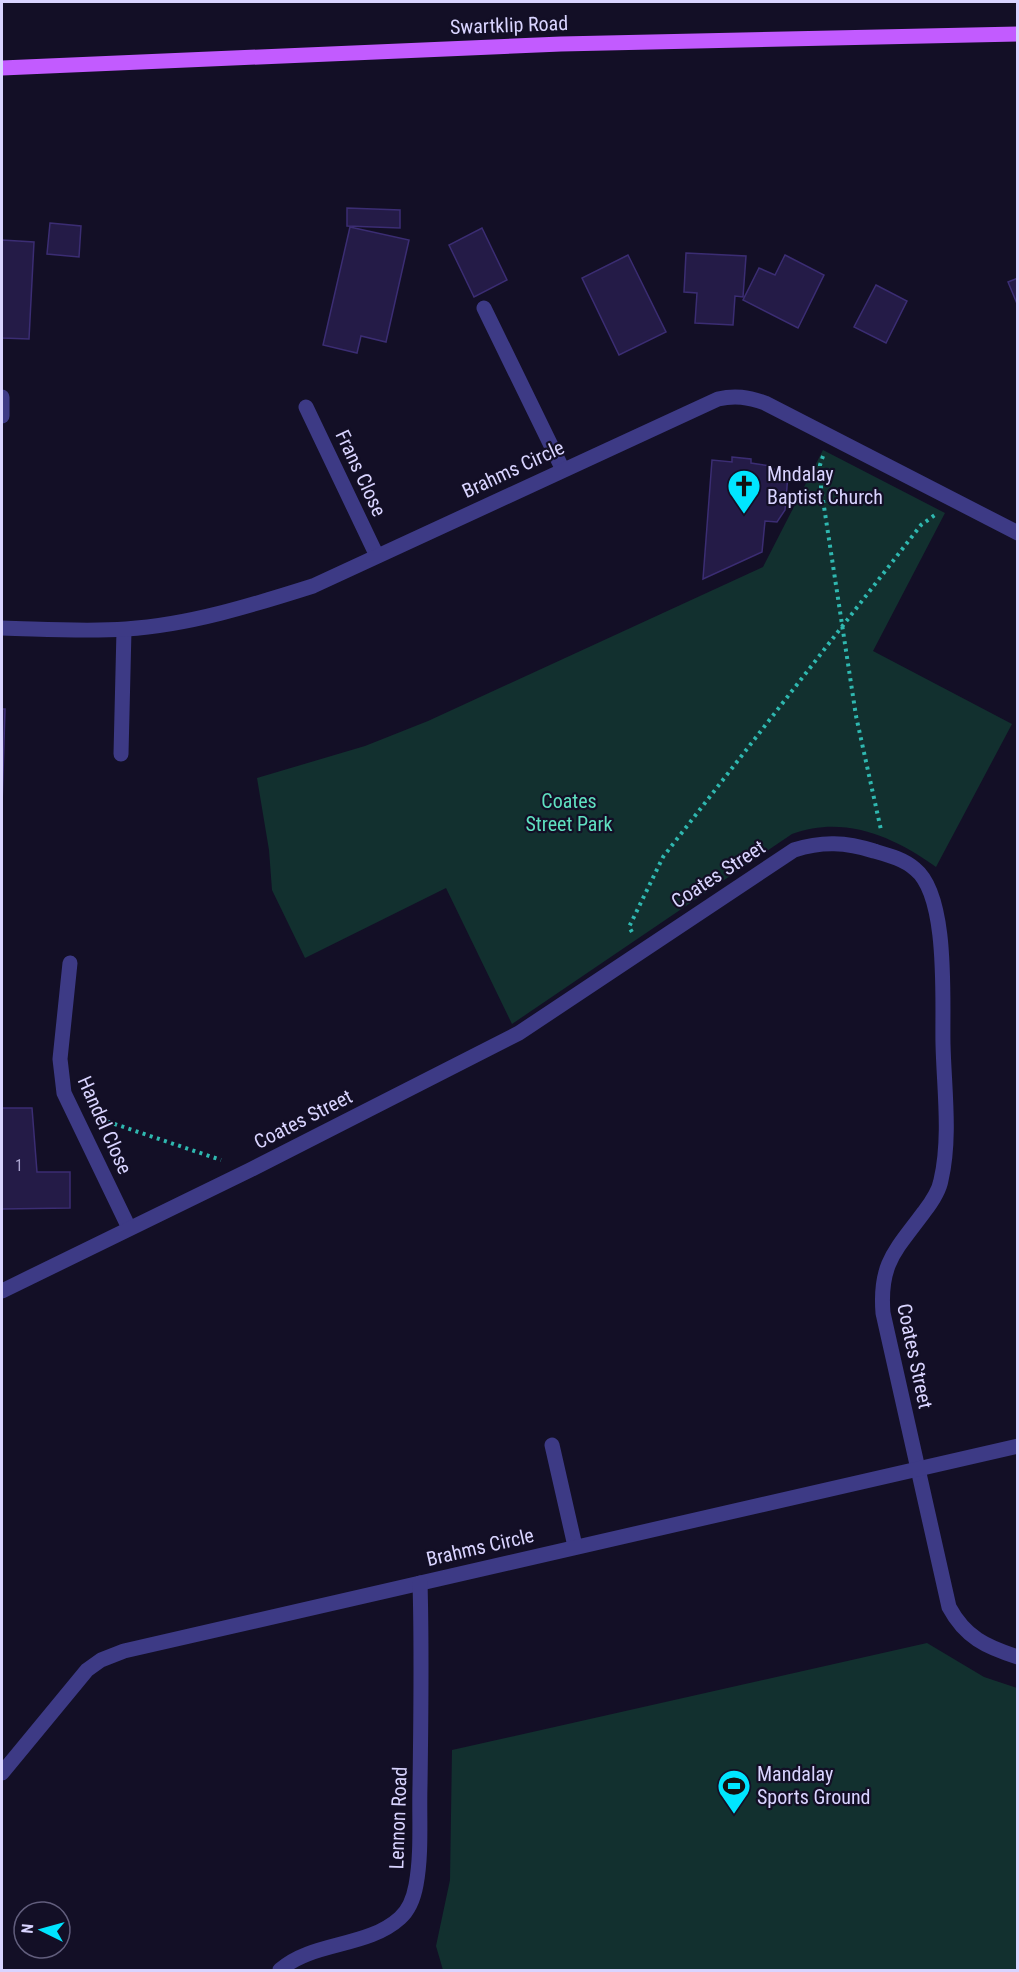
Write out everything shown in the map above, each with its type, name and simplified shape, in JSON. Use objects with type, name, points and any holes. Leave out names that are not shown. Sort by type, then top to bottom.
[{"type":"main road","name":"Swartklip Road","points":[[2,68],[561,44],[1017,34]]},
{"type":"street","points":[[484,308],[563,470]]},
{"type":"street","name":"Brahms Circle","points":[[2,628],[124,630],[155,626],[313,586],[718,399],[729,396],[765,403],[1017,533]]},
{"type":"street","points":[[2,398],[2,416]]},
{"type":"street","name":"Frans Close","points":[[306,407],[377,556]]},
{"type":"street","points":[[121,754],[124,630]]},
{"type":"street","name":"Coates Street","points":[[2,1291],[250,1170],[519,1033],[794,850],[811,845],[849,843],[886,854],[916,869],[927,884],[940,929],[944,1166],[941,1184],[932,1200],[890,1258],[883,1274],[881,1292],[883,1313],[949,1607],[956,1620],[977,1641],[1017,1657]]},
{"type":"street","name":"Handel Close","points":[[70,963],[61,1076],[64,1093],[129,1228]]},
{"type":"street","points":[[552,1445],[575,1546]]},
{"type":"street","name":"Brahms Circle","points":[[2,1773],[87,1670],[101,1660],[124,1651],[1017,1446]]},
{"type":"street","name":"Lennon Road","points":[[279,1971],[297,1958],[383,1929],[402,1916],[410,1903],[419,1865],[422,1656],[420,1583]]},
{"type":"path","points":[[830,436],[820,465],[821,487],[856,716],[886,854]]},
{"type":"path","points":[[642,950],[629,927],[663,857],[921,525],[954,501]]},
{"type":"path","points":[[79,1125],[103,1118],[250,1170]]},
{"type":"green space","name":"Coates Street Park","points":[[823,450],[945,513],[873,651],[1012,724],[936,867],[903,846],[867,832],[830,827],[792,834],[512,1024],[446,888],[305,958],[272,890],[269,850],[257,778],[365,746],[428,721],[763,567]]},
{"type":"green space","name":"Mandalay Sports Ground","points":[[927,1643],[984,1677],[1017,1688],[1017,1970],[443,1970],[436,1946],[450,1880],[452,1750]]},
{"type":"building","points":[[347,208],[400,210],[400,228],[347,226]]},
{"type":"building","points":[[50,223],[81,226],[79,257],[47,254]]},
{"type":"building","points":[[350,227],[409,240],[386,342],[361,336],[357,353],[323,345]]},
{"type":"building","points":[[482,228],[507,280],[474,297],[449,245]]},
{"type":"building","points":[[2,240],[34,242],[29,339],[2,338]]},
{"type":"building","points":[[686,253],[746,256],[743,297],[735,296],[733,325],[695,323],[697,293],[684,292]]},
{"type":"building","points":[[628,255],[666,332],[619,355],[582,278]]},
{"type":"building","points":[[785,255],[824,275],[798,328],[743,300],[759,268],[775,275]]},
{"type":"building","points":[[1018,278],[1018,306],[1008,282]]},
{"type":"building","points":[[876,285],[907,301],[886,343],[854,327]]},
{"type":"building","name":"Mndalay Baptist Church","points":[[732,457],[751,459],[751,463],[770,466],[770,469],[781,470],[788,475],[785,510],[777,522],[765,521],[762,552],[703,579],[712,460],[732,462]]},
{"type":"building","points":[[2,709],[5,709],[2,806]]},
{"type":"building","points":[[2,1108],[32,1108],[37,1172],[70,1172],[70,1208],[2,1209]]},
{"type":"place","name":"Mndalay Baptist Church","points":[[744,515]]},
{"type":"place","name":"Mandalay Sports Ground","points":[[734,1815]]}]
